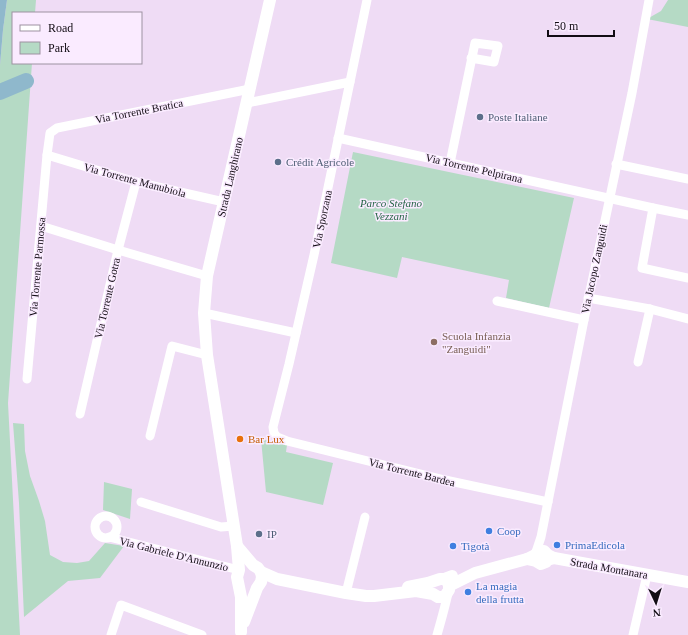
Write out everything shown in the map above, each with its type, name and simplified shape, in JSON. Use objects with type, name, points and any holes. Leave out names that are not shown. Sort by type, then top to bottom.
[{"type":"street","name":"Strada Langhirano","points":[[241,633],[241,597],[236,577],[239,570],[237,546],[208,355],[204,312],[207,276],[270,0]]},
{"type":"street","name":"Via Sporzana","points":[[277,437],[274,433],[273,427],[316,248],[367,0]]},
{"type":"street","name":"Via Jacopo Zanguidi","points":[[541,557],[540,537],[588,298],[632,93],[649,0]]},
{"type":"street","points":[[450,163],[471,58]]},
{"type":"street","points":[[247,103],[350,82]]},
{"type":"street","name":"Via Torrente Bratica","points":[[47,155],[50,133],[57,128],[250,89]]},
{"type":"street","name":"Via Torrente Pelpirana","points":[[338,138],[688,215]]},
{"type":"street","name":"Via Torrente Manubiola","points":[[47,155],[136,182],[224,202]]},
{"type":"street","name":"Via Torrente Parmossa","points":[[27,380],[47,155]]},
{"type":"street","points":[[616,164],[688,179]]},
{"type":"street","name":"Via Torrente Gotra","points":[[80,414],[118,250],[136,182]]},
{"type":"street","points":[[653,208],[642,268],[688,278]]},
{"type":"street","points":[[41,226],[207,276]]},
{"type":"street","points":[[588,298],[650,309],[688,319]]},
{"type":"street","points":[[497,301],[584,320]]},
{"type":"street","points":[[638,362],[650,309]]},
{"type":"street","points":[[204,312],[296,333]]},
{"type":"street","points":[[150,436],[172,346],[208,355]]},
{"type":"street","name":"Via Torrente Bardea","points":[[277,437],[287,441],[445,480],[548,502]]},
{"type":"street","points":[[141,502],[221,527],[234,526]]},
{"type":"street","points":[[346,593],[365,517]]},
{"type":"street","name":"Via Gabriele D'Annunzio","points":[[109,537],[239,570]]},
{"type":"street","points":[[237,546],[258,577]]},
{"type":"street","name":"Strada Montanara","points":[[382,595],[404,588],[444,585],[456,575],[475,573],[541,557],[688,582]]},
{"type":"street","points":[[239,570],[245,566],[258,577]]},
{"type":"street","points":[[633,635],[647,575]]},
{"type":"street","name":"Strada Langhirano","points":[[241,633],[258,577]]},
{"type":"street","points":[[239,585],[244,589],[250,590],[258,577]]},
{"type":"street","name":"Strada Montanara","points":[[258,577],[277,579],[366,596],[416,591],[434,595]]},
{"type":"street","points":[[438,635],[441,618],[446,604],[444,585],[432,585],[431,589],[440,605],[441,618]]},
{"type":"street","points":[[111,635],[121,605],[202,635]]},
{"type":"green space","points":[[7,0],[36,0],[35,12],[12,12],[12,64],[32,64],[8,403],[20,635],[0,635],[0,65]]},
{"type":"green space","points":[[668,0],[688,0],[688,27],[647,19],[661,11]]},
{"type":"green space","name":"Parco Stefano Vezzani","points":[[353,152],[574,198],[549,308],[506,298],[509,280],[402,257],[397,278],[331,263]]},
{"type":"green space","points":[[13,423],[24,424],[25,451],[30,476],[45,521],[50,555],[63,562],[77,563],[89,561],[105,543],[124,546],[100,578],[68,581],[24,617],[19,503]]},
{"type":"green space","points":[[261,439],[287,445],[286,452],[333,463],[323,505],[266,492]]},
{"type":"green space","points":[[104,482],[132,489],[130,519],[103,510]]},
{"type":"water","points":[[0,0],[7,0],[0,65]]},
{"type":"waterway","points":[[0,92],[26,81]]},
{"type":"place","name":"Poste Italiane","points":[[480,117]]},
{"type":"place","name":"Crédit Agricole","points":[[278,162]]},
{"type":"place","name":"Scuola Infanzia \"Zanguidi\"","points":[[434,342]]},
{"type":"place","name":"Bar Lux","points":[[240,439]]},
{"type":"place","name":"Coop","points":[[489,531]]},
{"type":"place","name":"IP","points":[[259,534]]},
{"type":"place","name":"PrimaEdicola","points":[[557,545]]},
{"type":"place","name":"Tigotà","points":[[453,546]]},
{"type":"place","name":"La magia della frutta","points":[[468,592]]}]
